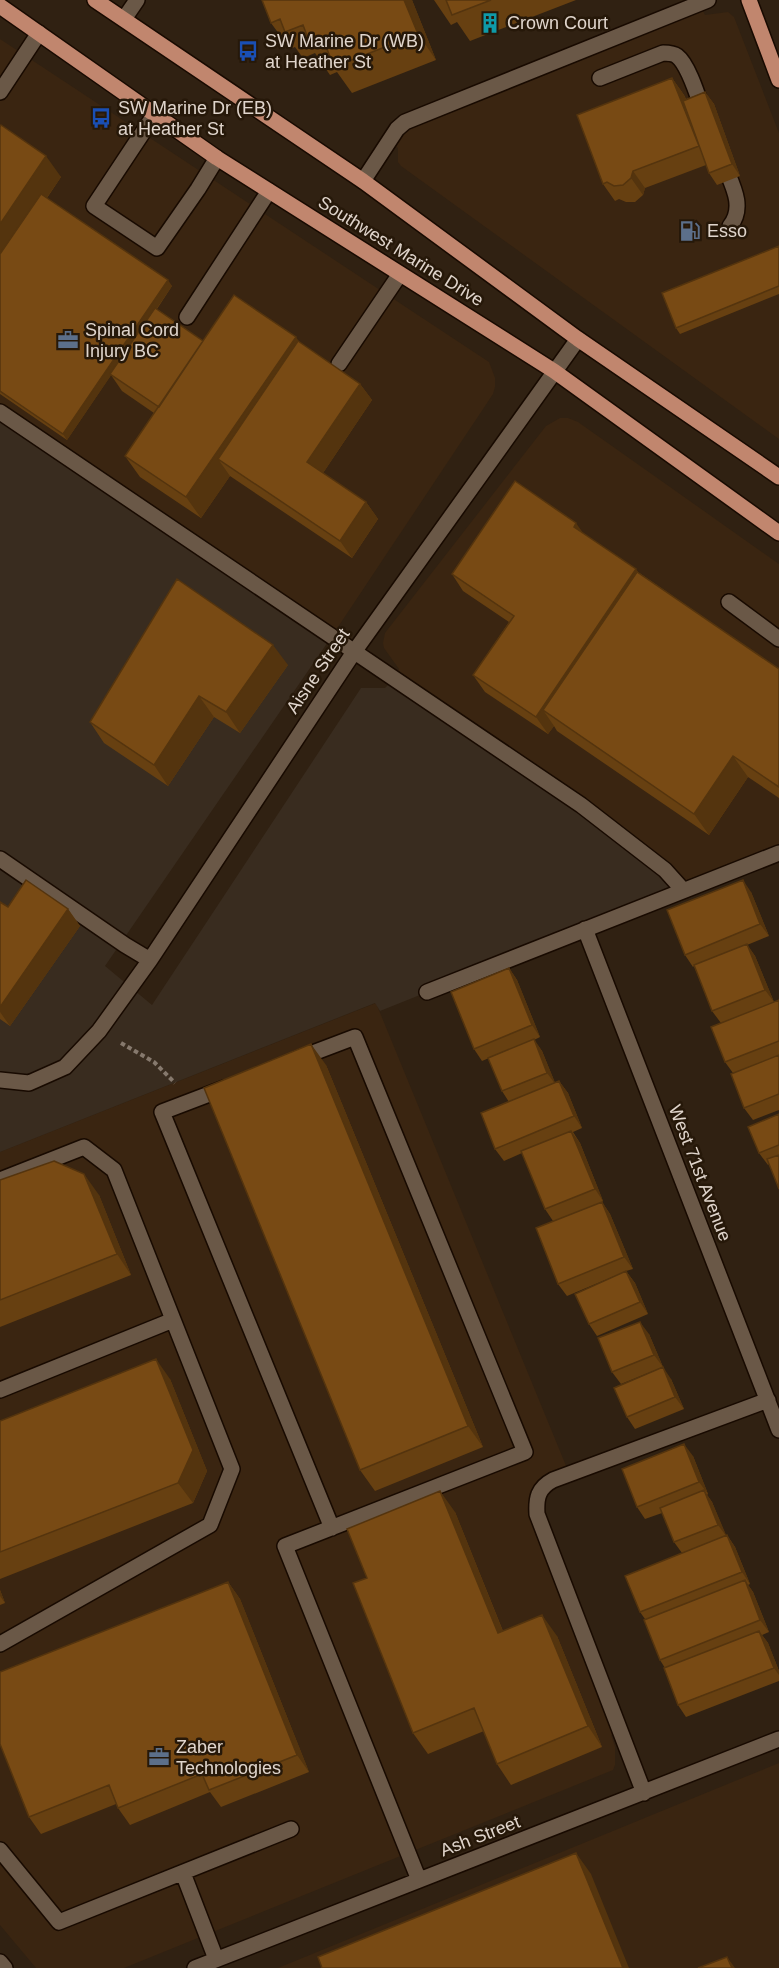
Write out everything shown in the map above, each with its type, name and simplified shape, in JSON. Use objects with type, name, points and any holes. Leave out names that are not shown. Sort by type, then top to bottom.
[{"type":"main road","name":"Southwest Marine Drive","points":[[94,0],[363,181],[578,339],[779,477]]},
{"type":"main road","points":[[748,0],[779,80]]},
{"type":"main road","name":"Southwest Marine Drive","points":[[0,6],[217,158],[554,371],[779,533]]},
{"type":"street","points":[[123,19],[137,0]]},
{"type":"street","points":[[363,181],[397,129],[405,122],[708,0]]},
{"type":"street","points":[[0,92],[39,33]]},
{"type":"street","points":[[600,78],[663,53],[670,53],[678,57],[685,66],[710,129]]},
{"type":"street","points":[[155,114],[94,206],[157,248],[217,158]]},
{"type":"street","points":[[718,149],[736,194],[738,206],[736,219],[730,226]]},
{"type":"street","points":[[188,317],[269,190]]},
{"type":"street","points":[[339,364],[400,274]]},
{"type":"street","name":"Aisne Street","points":[[0,1080],[29,1083],[65,1067],[99,1031],[150,960],[354,652],[578,339]]},
{"type":"street","points":[[0,412],[581,805],[665,870],[683,890]]},
{"type":"street","points":[[729,602],[779,639]]},
{"type":"street","points":[[427,992],[779,853]]},
{"type":"street","points":[[0,859],[150,960]]},
{"type":"street","name":"West 71st Avenue","points":[[585,929],[779,1430]]},
{"type":"street","points":[[279,1066],[355,1037],[525,1452],[285,1546],[419,1880]]},
{"type":"street","points":[[236,1083],[162,1112],[332,1528]]},
{"type":"street","points":[[0,1180],[84,1147],[114,1170],[232,1469],[210,1526],[0,1644]]},
{"type":"street","points":[[0,1390],[173,1320]]},
{"type":"street","points":[[644,1793],[537,1514],[536,1499],[546,1483],[553,1480],[768,1400]]},
{"type":"street","name":"Ash Street","points":[[195,1968],[779,1739]]},
{"type":"street","points":[[0,1850],[59,1922],[291,1829]]},
{"type":"street","points":[[183,1873],[216,1959]]},
{"type":"street","points":[[0,1962],[5,1968]]},
{"type":"path","points":[[99,1031],[154,1062],[193,1100]]},
{"type":"shaded area","points":[[699,3],[705,15],[728,12],[734,17],[779,133],[779,439],[401,166],[398,162],[398,148],[390,140],[397,129]]},
{"type":"shaded area","points":[[0,39],[489,362],[495,378],[493,394],[332,636],[0,413]]},
{"type":"shaded area","points":[[0,413],[332,636],[105,966],[152,1005],[361,688],[385,688],[394,679],[581,805],[683,890],[380,1011],[375,1003],[0,1152]]},
{"type":"shaded area","points":[[560,418],[578,422],[779,564],[779,853],[683,890],[394,679],[399,669],[384,648],[385,633],[546,426]]},
{"type":"shaded area","points":[[376,1003],[569,1473],[536,1499],[620,1731],[611,1735],[615,1747],[615,1765],[613,1770],[124,1968],[36,1968],[0,1925],[0,1152]]},
{"type":"shaded area","points":[[779,1763],[779,1968],[278,1968]]},
{"type":"building","points":[[262,0],[404,0],[418,34],[334,67],[325,44],[312,49],[303,25],[285,32],[280,19],[271,23]]},
{"type":"building","points":[[446,0],[491,0],[452,15]]},
{"type":"building","points":[[672,78],[699,146],[633,171],[631,178],[623,185],[614,186],[607,182],[603,184],[577,115]]},
{"type":"building","points":[[705,92],[732,164],[709,173],[683,101]]},
{"type":"building","points":[[1,125],[46,156],[0,224],[0,127]]},
{"type":"building","name":"Spinal Cord Injury BC","points":[[41,194],[168,280],[63,434],[0,391],[0,254]]},
{"type":"building","points":[[779,246],[779,286],[676,328],[662,293]]},
{"type":"building","points":[[234,295],[296,337],[186,497],[125,456]]},
{"type":"building","points":[[155,308],[203,341],[159,407],[110,374]]},
{"type":"building","points":[[298,341],[360,384],[307,462],[366,502],[340,541],[218,459]]},
{"type":"building","points":[[515,481],[576,523],[574,527],[636,569],[536,717],[473,675],[514,616],[452,574]]},
{"type":"building","points":[[637,572],[779,669],[779,787],[733,756],[694,814],[543,710]]},
{"type":"building","points":[[177,579],[273,645],[226,712],[199,696],[154,765],[90,722]]},
{"type":"building","points":[[26,880],[68,909],[0,1007],[0,902],[8,907]]},
{"type":"building","points":[[743,880],[760,924],[685,955],[667,910]]},
{"type":"building","points":[[747,944],[765,990],[712,1011],[694,965]]},
{"type":"building","points":[[509,968],[532,1025],[474,1049],[451,992]]},
{"type":"building","points":[[779,1000],[779,1041],[725,1062],[711,1027]]},
{"type":"building","points":[[534,1039],[547,1073],[502,1091],[488,1058]]},
{"type":"building","points":[[311,1044],[468,1426],[360,1470],[204,1088]]},
{"type":"building","points":[[779,1055],[779,1094],[744,1108],[731,1074]]},
{"type":"building","points":[[559,1081],[574,1116],[495,1149],[481,1113]]},
{"type":"building","points":[[779,1114],[779,1145],[759,1153],[748,1127]]},
{"type":"building","points":[[571,1131],[595,1189],[545,1209],[521,1151]]},
{"type":"building","points":[[779,1155],[779,1189],[767,1159]]},
{"type":"building","points":[[54,1161],[84,1174],[117,1254],[0,1300],[0,1180]]},
{"type":"building","points":[[602,1202],[624,1257],[558,1284],[536,1228]]},
{"type":"building","points":[[626,1271],[640,1302],[589,1324],[575,1294]]},
{"type":"building","points":[[640,1322],[654,1355],[612,1372],[598,1338]]},
{"type":"building","points":[[156,1359],[193,1450],[178,1483],[0,1552],[0,1421]]},
{"type":"building","points":[[663,1367],[675,1397],[627,1417],[614,1388]]},
{"type":"building","points":[[684,1444],[699,1482],[637,1507],[622,1469]]},
{"type":"building","points":[[704,1490],[718,1525],[674,1542],[660,1508]]},
{"type":"building","points":[[440,1491],[498,1633],[542,1615],[588,1726],[497,1764],[474,1708],[413,1733],[353,1583],[367,1578],[347,1529]]},
{"type":"building","points":[[727,1535],[742,1572],[640,1612],[625,1576]]},
{"type":"building","points":[[745,1580],[760,1620],[660,1660],[644,1620]]},
{"type":"building","points":[[228,1582],[297,1755],[209,1790],[202,1774],[118,1808],[109,1785],[29,1817],[0,1744],[0,1672]]},
{"type":"building","points":[[759,1631],[774,1668],[678,1705],[664,1668]]},
{"type":"building","points":[[576,1853],[623,1968],[322,1968],[318,1957]]},
{"type":"building","points":[[727,1957],[732,1968],[698,1968]]},
{"type":"place","name":"Crown Court","points":[[490,23]]},
{"type":"place","name":"SW Marine Dr (WB) at Heather St","points":[[248,51]]},
{"type":"place","name":"SW Marine Dr (EB) at Heather St","points":[[101,118]]},
{"type":"place","name":"Esso","points":[[690,231]]},
{"type":"place","name":"Spinal Cord Injury BC","points":[[68,340]]},
{"type":"place","name":"Zaber Technologies","points":[[159,1757]]}]
